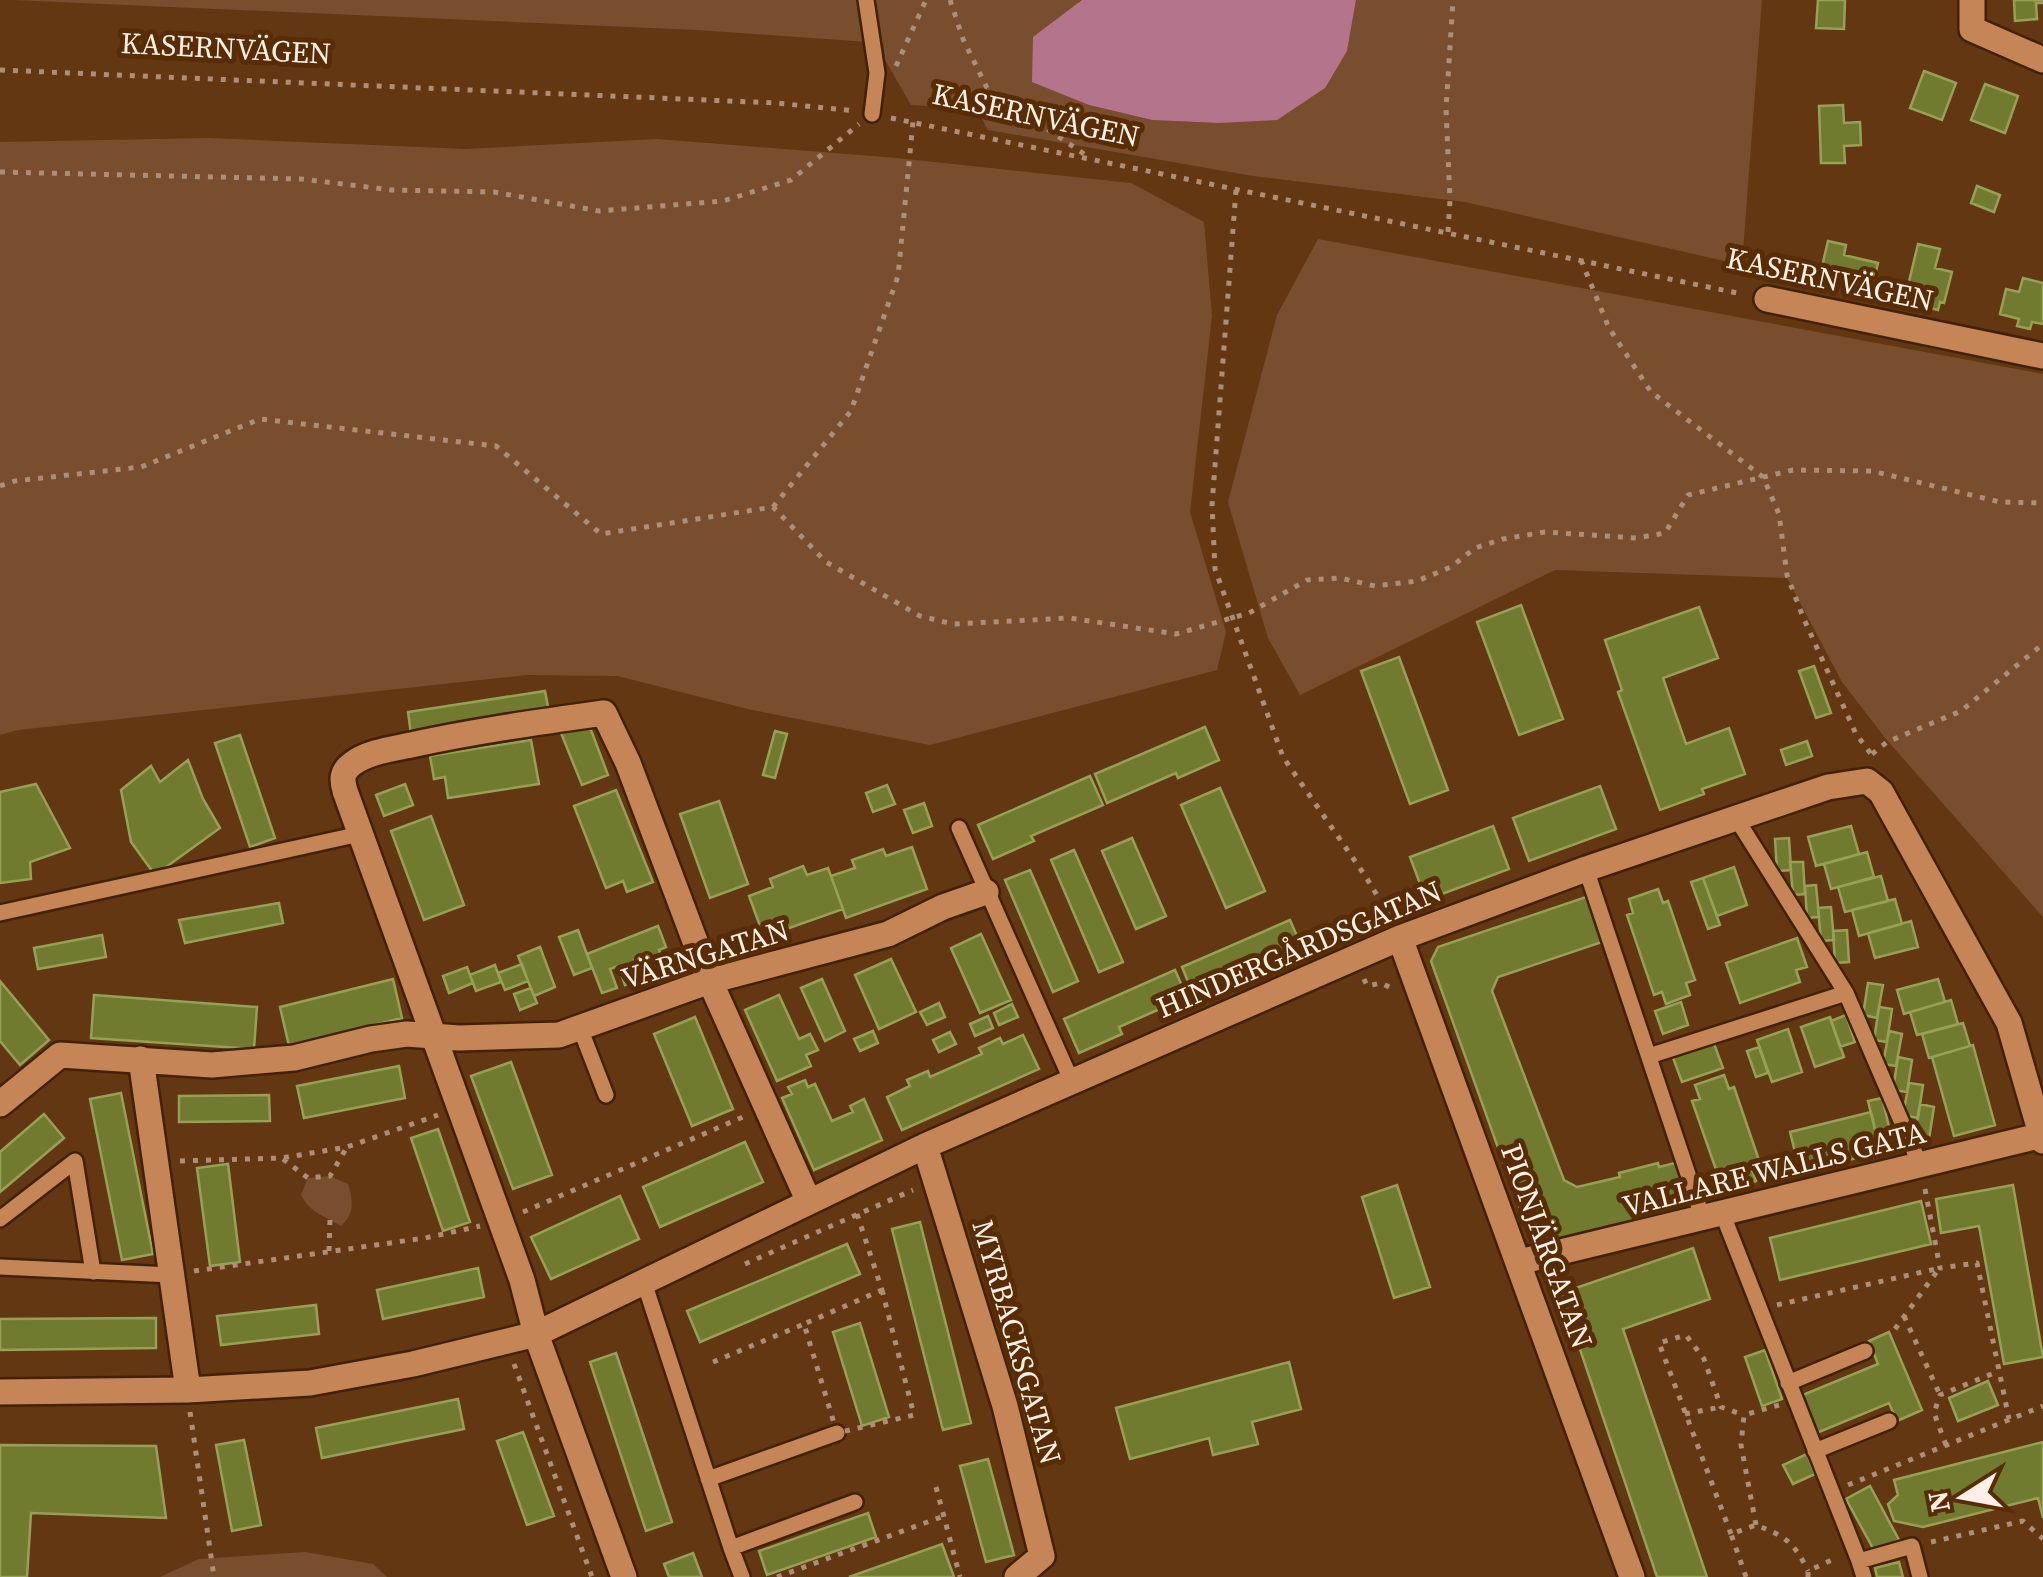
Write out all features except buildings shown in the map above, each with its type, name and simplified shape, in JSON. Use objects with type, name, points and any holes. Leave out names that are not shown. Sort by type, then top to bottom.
[{"type":"street","points":[[1972,0],[1972,29],[2043,60]]},
{"type":"street","name":"KASERNVÄGEN","points":[[1767,299],[2043,356]]},
{"type":"street","points":[[624,1577],[536,1334],[522,1280],[360,834],[342,779],[352,763],[479,730],[604,714],[628,763],[710,981],[809,1202]]},
{"type":"street","points":[[1867,781],[1881,792],[2009,1024],[2043,1137]]},
{"type":"street","name":"HINDERGÅRDSGATAN","points":[[0,1392],[188,1390],[310,1383],[414,1364],[536,1334],[925,1146],[1400,938],[1586,869],[1828,787],[1867,781]]},
{"type":"street","name":"VÄRNGATAN","points":[[0,1104],[60,1055],[229,1064],[294,1058],[407,1034],[500,1038],[559,1035],[710,981],[888,934],[943,906],[986,892]]},
{"type":"street","name":"PIONJÄRGATAN","points":[[1400,938],[1632,1577]]},
{"type":"street","points":[[141,1059],[188,1390]]},
{"type":"street","name":"VALLARE WALLS GATA","points":[[1519,1262],[2043,1137]]},
{"type":"street","name":"MYRBACKSGATAN","points":[[925,1146],[1005,1406],[1048,1567],[1016,1577]]},
{"type":"lane","points":[[866,0],[878,73],[872,114]]},
{"type":"lane","points":[[1736,818],[1846,994],[1921,1167]]},
{"type":"lane","points":[[959,828],[1073,1084]]},
{"type":"lane","points":[[0,913],[360,834]]},
{"type":"lane","points":[[1586,869],[1649,1056],[1713,1217],[1758,1310],[1859,1563],[1912,1546],[1920,1577]]},
{"type":"lane","points":[[1649,1056],[1846,994]]},
{"type":"lane","points":[[580,1028],[606,1095]]},
{"type":"lane","points":[[0,1220],[75,1162],[93,1272]]},
{"type":"lane","points":[[0,1266],[172,1275]]},
{"type":"lane","points":[[644,1282],[742,1577]]},
{"type":"lane","points":[[1788,1383],[1865,1351]]},
{"type":"lane","points":[[1815,1451],[1889,1421]]},
{"type":"lane","points":[[708,1479],[838,1433]]},
{"type":"lane","points":[[731,1548],[856,1502]]},
{"type":"path","points":[[894,71],[926,0]]},
{"type":"path","points":[[950,0],[987,88],[1092,160]]},
{"type":"path","points":[[1448,232],[1446,94],[1453,0]]},
{"type":"path","name":"KASERNVÄGEN","points":[[0,70],[776,103],[872,114],[1767,299]]},
{"type":"path","points":[[0,172],[302,178],[392,190],[494,192],[600,211],[723,202],[792,180],[872,114]]},
{"type":"path","points":[[0,486],[141,467],[260,418],[496,446],[601,534],[773,508],[851,411],[898,276],[913,122]]},
{"type":"path","points":[[1236,190],[1212,506],[1215,568],[1283,757],[1373,888],[1400,938]]},
{"type":"path","points":[[1581,260],[1610,328],[1651,392],[1762,477],[1778,514],[1787,574],[1856,734],[1871,754]]},
{"type":"path","points":[[773,508],[826,562],[920,616],[953,624],[1070,618],[1176,634],[1233,619],[1307,580],[1340,578],[1375,586],[1417,581],[1451,567],[1475,548],[1503,539],[1545,532],[1636,538],[1665,533],[1688,495],[1794,470],[1872,471],[2000,502],[2043,502]]},
{"type":"path","points":[[1867,781],[1871,754],[1887,742],[1961,711],[2043,644]]},
{"type":"path","points":[[156,1162],[282,1158],[348,1148],[459,1107]]},
{"type":"path","points":[[282,1158],[308,1178],[330,1176],[348,1148]]},
{"type":"path","points":[[1895,1329],[1940,1268],[1921,1167]]},
{"type":"path","points":[[804,1324],[838,1433],[914,1415],[882,1290],[856,1214]]},
{"type":"path","points":[[328,1251],[330,1220]]},
{"type":"path","points":[[1758,1310],[1977,1262],[2010,1419]]},
{"type":"path","points":[[714,1362],[882,1290]]},
{"type":"path","points":[[1904,1316],[1940,1395],[1934,1412],[1946,1445]]},
{"type":"path","points":[[1721,1407],[1704,1360],[1686,1335],[1659,1343],[1746,1577]]},
{"type":"path","points":[[506,1363],[515,1365],[519,1372],[592,1577]]},
{"type":"path","points":[[1940,1395],[1999,1372]]},
{"type":"path","points":[[188,1390],[214,1577]]},
{"type":"path","points":[[1686,1414],[1721,1407],[1744,1416],[1795,1400]]},
{"type":"path","points":[[1831,1492],[2043,1406]]},
{"type":"path","points":[[190,1418],[208,1416]]},
{"type":"path","points":[[1744,1416],[1741,1445],[1756,1524]]},
{"type":"path","points":[[936,1486],[960,1577]]},
{"type":"path","points":[[777,1577],[944,1516]]},
{"type":"path","points":[[1912,1546],[2023,1520],[2043,1539]]},
{"type":"path","points":[[1731,1534],[1756,1524],[1782,1534],[1798,1550],[1808,1574],[1859,1563]]},
{"type":"shaded area","points":[[13,0],[1082,0],[1078,2],[1089,105],[1152,120],[1218,123],[1347,51],[1356,0],[1762,0],[1742,265],[1465,202],[1253,176],[988,130],[977,109],[911,105],[885,60],[883,43],[698,30]]},
{"type":"shaded area","points":[[1082,0],[1356,0],[1347,51],[1325,88],[1277,120],[1218,123],[1152,120],[1089,105],[1032,82],[1033,37]]},
{"type":"shaded area","points":[[209,138],[466,149],[657,139],[897,158],[1131,183],[1204,222],[1212,316],[1190,512],[1226,632],[1217,670],[930,745],[752,710],[617,676],[527,675],[0,735],[0,142]]},
{"type":"shaded area","points":[[1318,239],[2043,374],[2043,917],[1886,739],[1842,682],[1787,578],[1555,570],[1300,695],[1268,638],[1228,502],[1277,315]]},
{"type":"shaded area","points":[[330,1176],[348,1184],[351,1195],[351,1211],[341,1226],[313,1210],[301,1195],[308,1178]]},
{"type":"shaded area","points":[[305,1552],[373,1564],[387,1577],[160,1577],[199,1559]]}]
